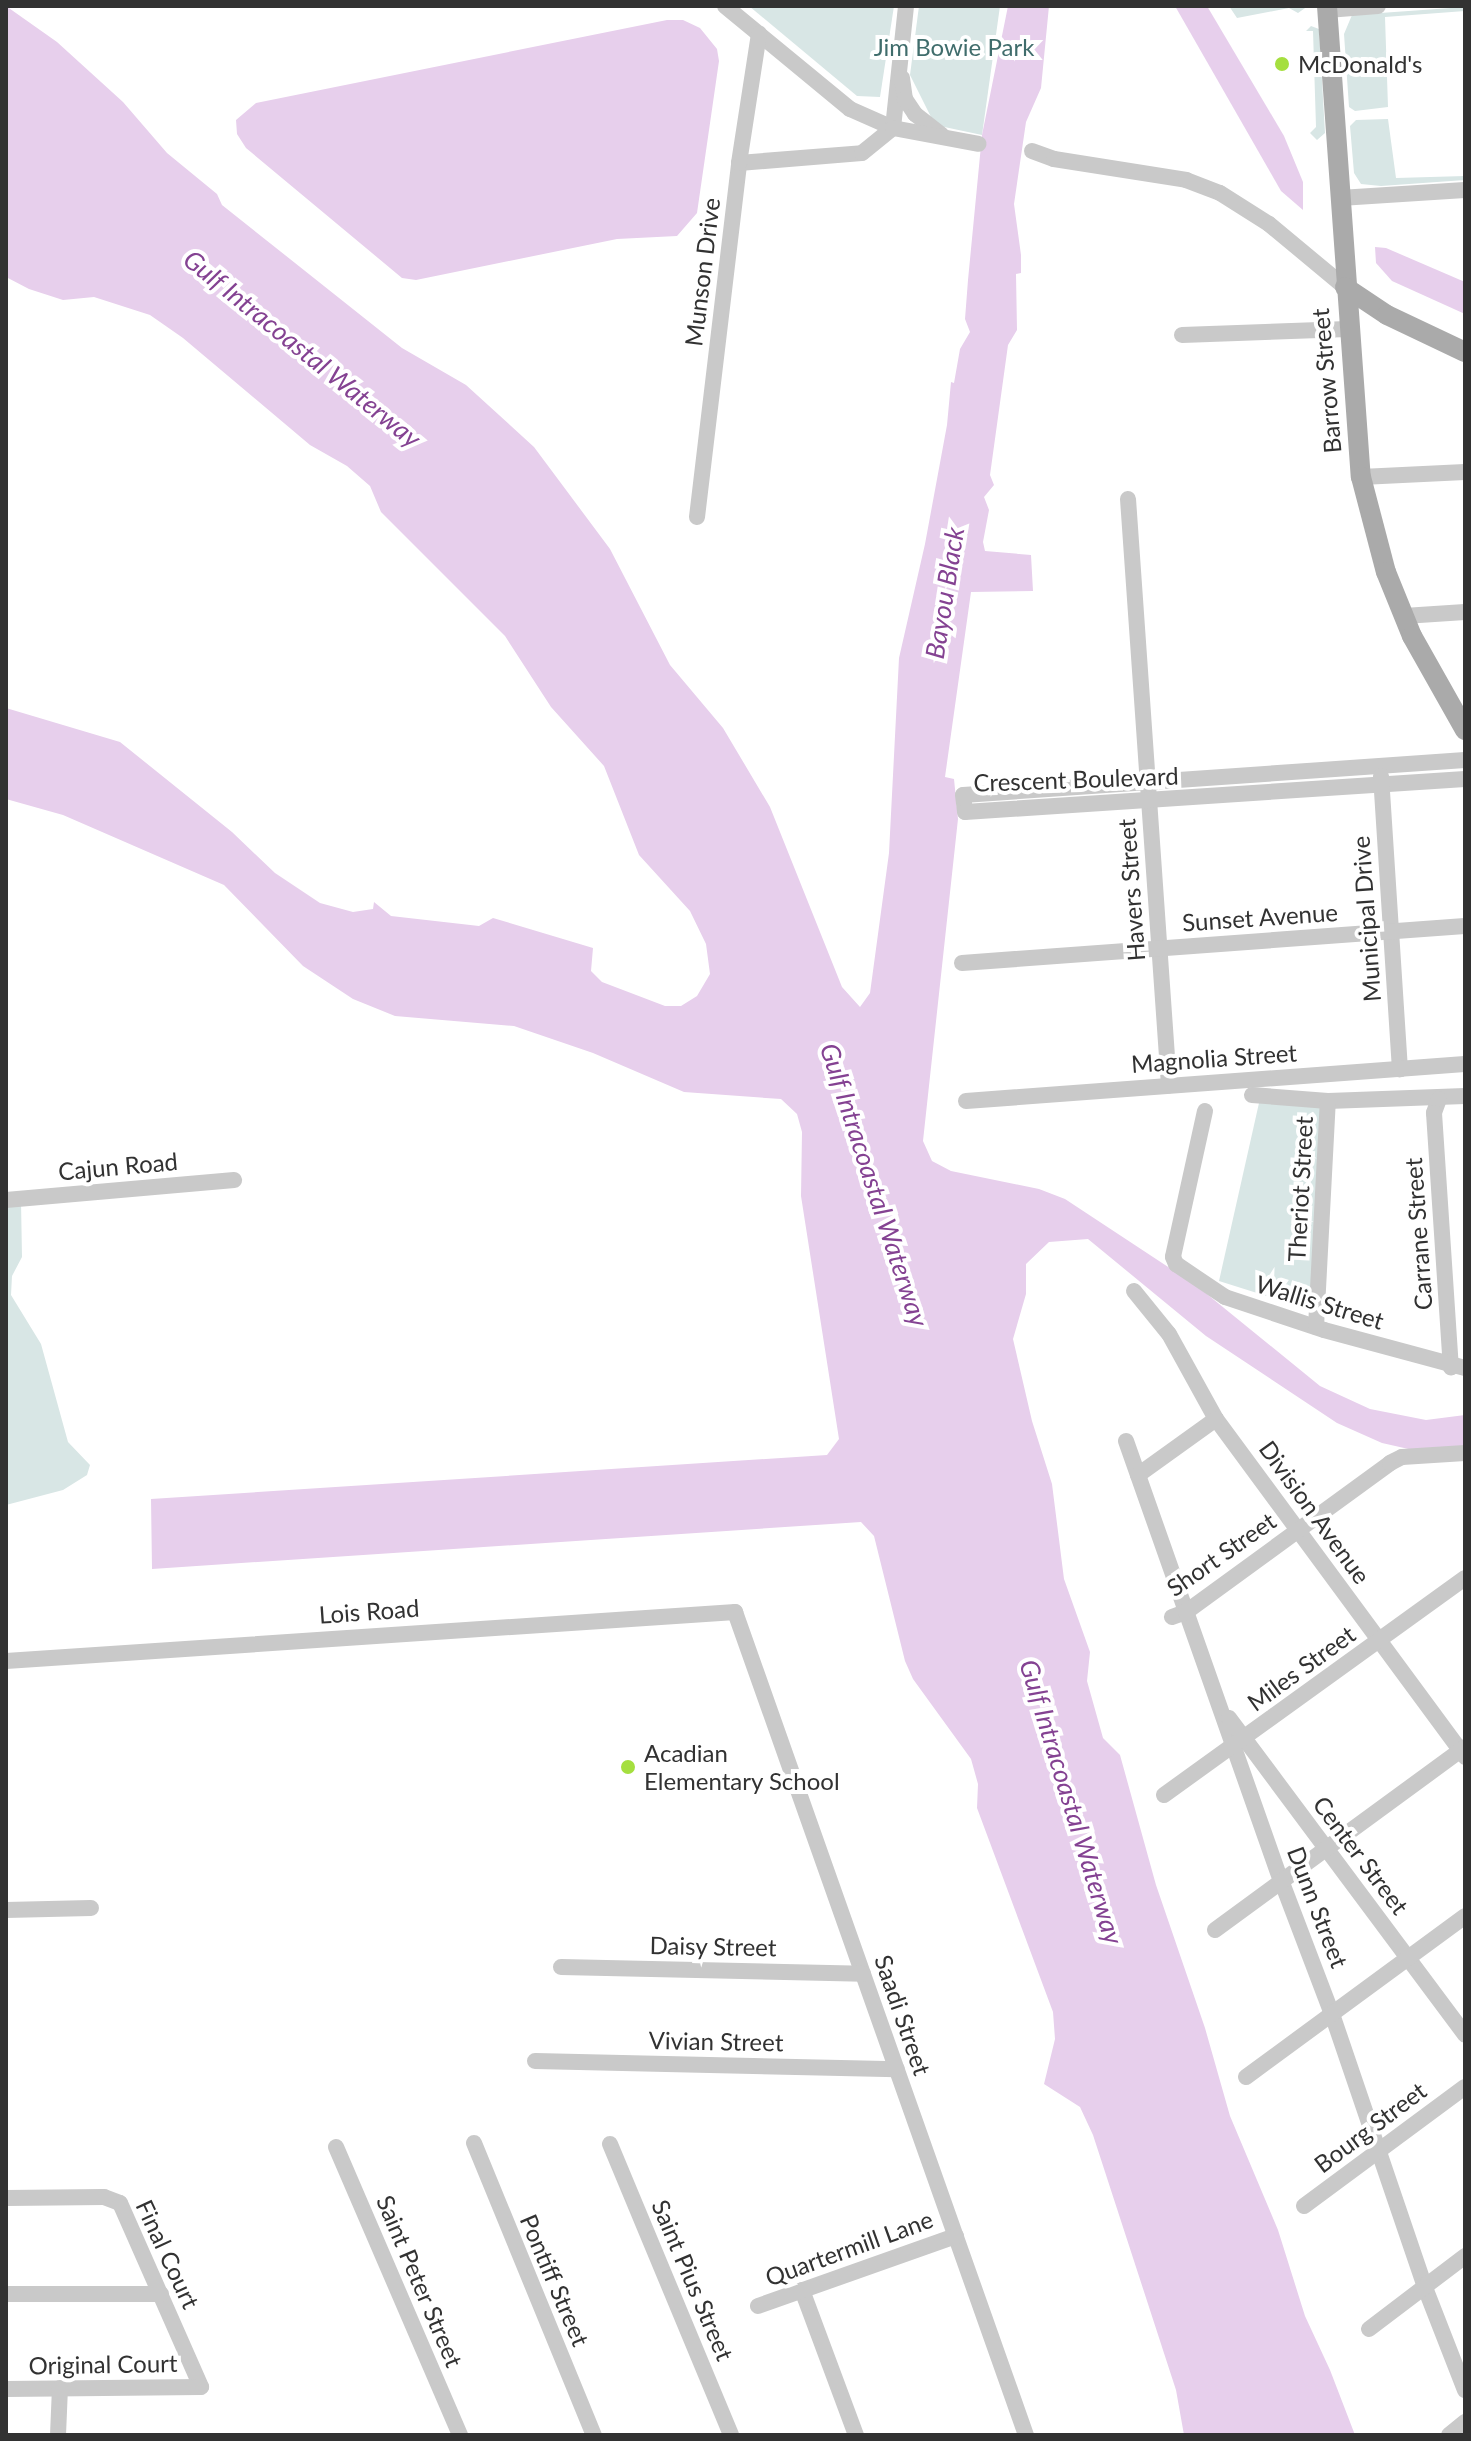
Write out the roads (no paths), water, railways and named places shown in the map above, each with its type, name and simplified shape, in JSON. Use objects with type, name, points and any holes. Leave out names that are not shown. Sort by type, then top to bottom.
[{"type":"main road","name":"Barrow Street","points":[[1327,8],[1361,477],[1386,572],[1404,616],[1432,676],[1465,730]]},
{"type":"main road","points":[[1345,287],[1387,315],[1465,352]]},
{"type":"street","points":[[725,6],[863,116],[893,128],[979,144]]},
{"type":"street","points":[[739,163],[862,153],[893,128],[906,6]]},
{"type":"street","points":[[1327,8],[1378,6]]},
{"type":"street","name":"Munson Drive","points":[[697,517],[739,163],[759,34]]},
{"type":"street","points":[[899,55],[905,99],[928,127],[950,139]]},
{"type":"street","points":[[863,116],[881,111],[895,94]]},
{"type":"street","points":[[1032,151],[1054,159],[1186,180],[1220,193],[1269,224],[1345,287]]},
{"type":"street","points":[[1340,198],[1465,190]]},
{"type":"street","points":[[1182,335],[1348,329]]},
{"type":"street","points":[[1361,477],[1465,472]]},
{"type":"street","name":"Havers Street","points":[[1128,499],[1169,1086]]},
{"type":"street","points":[[1404,616],[1465,612]]},
{"type":"street","name":"Crescent Boulevard","points":[[1465,760],[963,795],[965,812],[1465,779]]},
{"type":"street","name":"Municipal Drive","points":[[1380,766],[1400,1069]]},
{"type":"street","name":"Sunset Avenue","points":[[962,963],[1465,926]]},
{"type":"street","name":"Magnolia Street","points":[[966,1101],[1465,1064]]},
{"type":"street","points":[[1252,1095],[1328,1101],[1465,1096]]},
{"type":"street","name":"Carrane Street","points":[[1439,1099],[1434,1113],[1458,1367]]},
{"type":"street","name":"Theriot Street","points":[[1316,1327],[1328,1101]]},
{"type":"street","name":"Wallis Street","points":[[1205,1111],[1173,1257],[1179,1267],[1225,1297],[1316,1327],[1458,1367]]},
{"type":"street","name":"Cajun Road","points":[[6,1200],[234,1180]]},
{"type":"street","name":"Division Avenue","points":[[1134,1291],[1169,1334],[1216,1419],[1463,1752]]},
{"type":"street","points":[[1138,1475],[1216,1419]]},
{"type":"street","name":"Dunn Street","points":[[1126,1441],[1179,1614],[1239,1742],[1281,1880],[1332,2014],[1424,2285],[1465,2390]]},
{"type":"street","name":"Short Street","points":[[1179,1614],[1402,1457],[1465,1453]]},
{"type":"street","name":"Miles Street","points":[[1164,1795],[1465,1578]]},
{"type":"street","name":"Lois Road","points":[[6,1661],[735,1612]]},
{"type":"street","name":"Saadi Street","points":[[735,1612],[1026,2435]]},
{"type":"street","name":"Center Street","points":[[1239,1742],[1325,1849],[1465,2035]]},
{"type":"street","points":[[1215,1930],[1463,1752]]},
{"type":"street","points":[[6,1910],[91,1908]]},
{"type":"street","points":[[1246,2077],[1465,1916]]},
{"type":"street","name":"Daisy Street","points":[[561,1967],[863,1974]]},
{"type":"street","name":"Vivian Street","points":[[535,2061],[897,2069]]},
{"type":"street","name":"Bourg Street","points":[[1304,2206],[1465,2087]]},
{"type":"street","name":"Pontiff Street","points":[[474,2143],[594,2435]]},
{"type":"street","name":"Saint Pius Street","points":[[610,2144],[731,2435]]},
{"type":"street","name":"Saint Peter Street","points":[[336,2147],[460,2435]]},
{"type":"street","name":"Final Court","points":[[6,2198],[116,2199],[124,2208],[201,2387]]},
{"type":"street","name":"Quartermill Lane","points":[[758,2306],[956,2236]]},
{"type":"street","points":[[1369,2329],[1465,2256]]},
{"type":"street","points":[[802,2290],[856,2435]]},
{"type":"street","points":[[6,2294],[161,2294]]},
{"type":"street","name":"Original Court","points":[[6,2389],[201,2387]]},
{"type":"street","points":[[58,2435],[60,2388]]},
{"type":"street","points":[[1449,2435],[1465,2422]]},
{"type":"water","points":[[6,6],[57,42],[123,102],[167,153],[217,194],[222,205],[402,348],[466,385],[534,447],[610,549],[670,665],[723,728],[770,807],[842,987],[860,1007],[870,993],[889,853],[899,658],[925,544],[947,425],[951,382],[954,383],[960,349],[970,332],[965,319],[982,135],[1008,6],[1049,6],[1041,88],[1026,122],[1014,204],[1021,255],[1021,273],[1016,274],[1017,330],[1008,345],[990,475],[994,485],[984,497],[989,510],[983,542],[985,551],[1031,555],[1033,591],[971,592],[945,777],[954,779],[958,819],[923,1141],[932,1161],[951,1171],[1039,1189],[1065,1199],[1197,1286],[1320,1386],[1370,1409],[1426,1420],[1465,1415],[1465,1446],[1413,1450],[1382,1443],[1337,1423],[1206,1336],[1088,1239],[1049,1242],[1026,1264],[1026,1294],[1013,1339],[1032,1421],[1052,1484],[1064,1579],[1090,1652],[1087,1681],[1103,1738],[1120,1755],[1156,1885],[1205,2028],[1230,2116],[1278,2230],[1305,2316],[1355,2435],[1184,2435],[1176,2390],[1093,2135],[1080,2107],[1044,2084],[1055,2039],[1053,2012],[977,1808],[978,1784],[971,1759],[913,1679],[905,1661],[874,1536],[861,1522],[152,1569],[151,1499],[827,1455],[839,1439],[801,1196],[802,1132],[797,1114],[781,1099],[684,1092],[593,1053],[514,1026],[395,1016],[353,999],[303,966],[224,885],[63,815],[6,799],[6,708],[120,742],[232,832],[275,873],[320,903],[353,912],[373,909],[374,902],[391,916],[479,926],[493,918],[593,948],[591,971],[602,982],[665,1006],[681,1006],[697,996],[710,974],[706,944],[690,911],[639,855],[604,766],[551,707],[505,636],[381,512],[370,486],[347,466],[310,445],[183,338],[150,315],[94,297],[63,300],[29,289],[6,277]]},
{"type":"water","points":[[1175,6],[1207,6],[1284,136],[1303,182],[1303,210],[1281,191]]},
{"type":"water","points":[[667,20],[683,20],[700,28],[717,49],[719,61],[697,213],[677,236],[617,239],[416,280],[402,278],[246,148],[237,134],[236,120],[256,103]]},
{"type":"water","points":[[1375,247],[1386,248],[1465,282],[1465,314],[1392,281],[1376,263]]},
{"type":"place","name":"McDonald's","points":[[1282,64]]},
{"type":"place","name":"Acadian Elementary School","points":[[628,1767]]},
{"type":"park label","name":"Jim Bowie Park","points":[[954,47]]},
{"type":"water label","name":"Gulf Intracoastal Waterway","points":[[302,349]]},
{"type":"water label","name":"Bayou Black","points":[[945,593]]},
{"type":"water label","name":"Gulf Intracoastal Waterway","points":[[874,1185]]},
{"type":"water label","name":"Gulf Intracoastal Waterway","points":[[1071,1802]]}]
